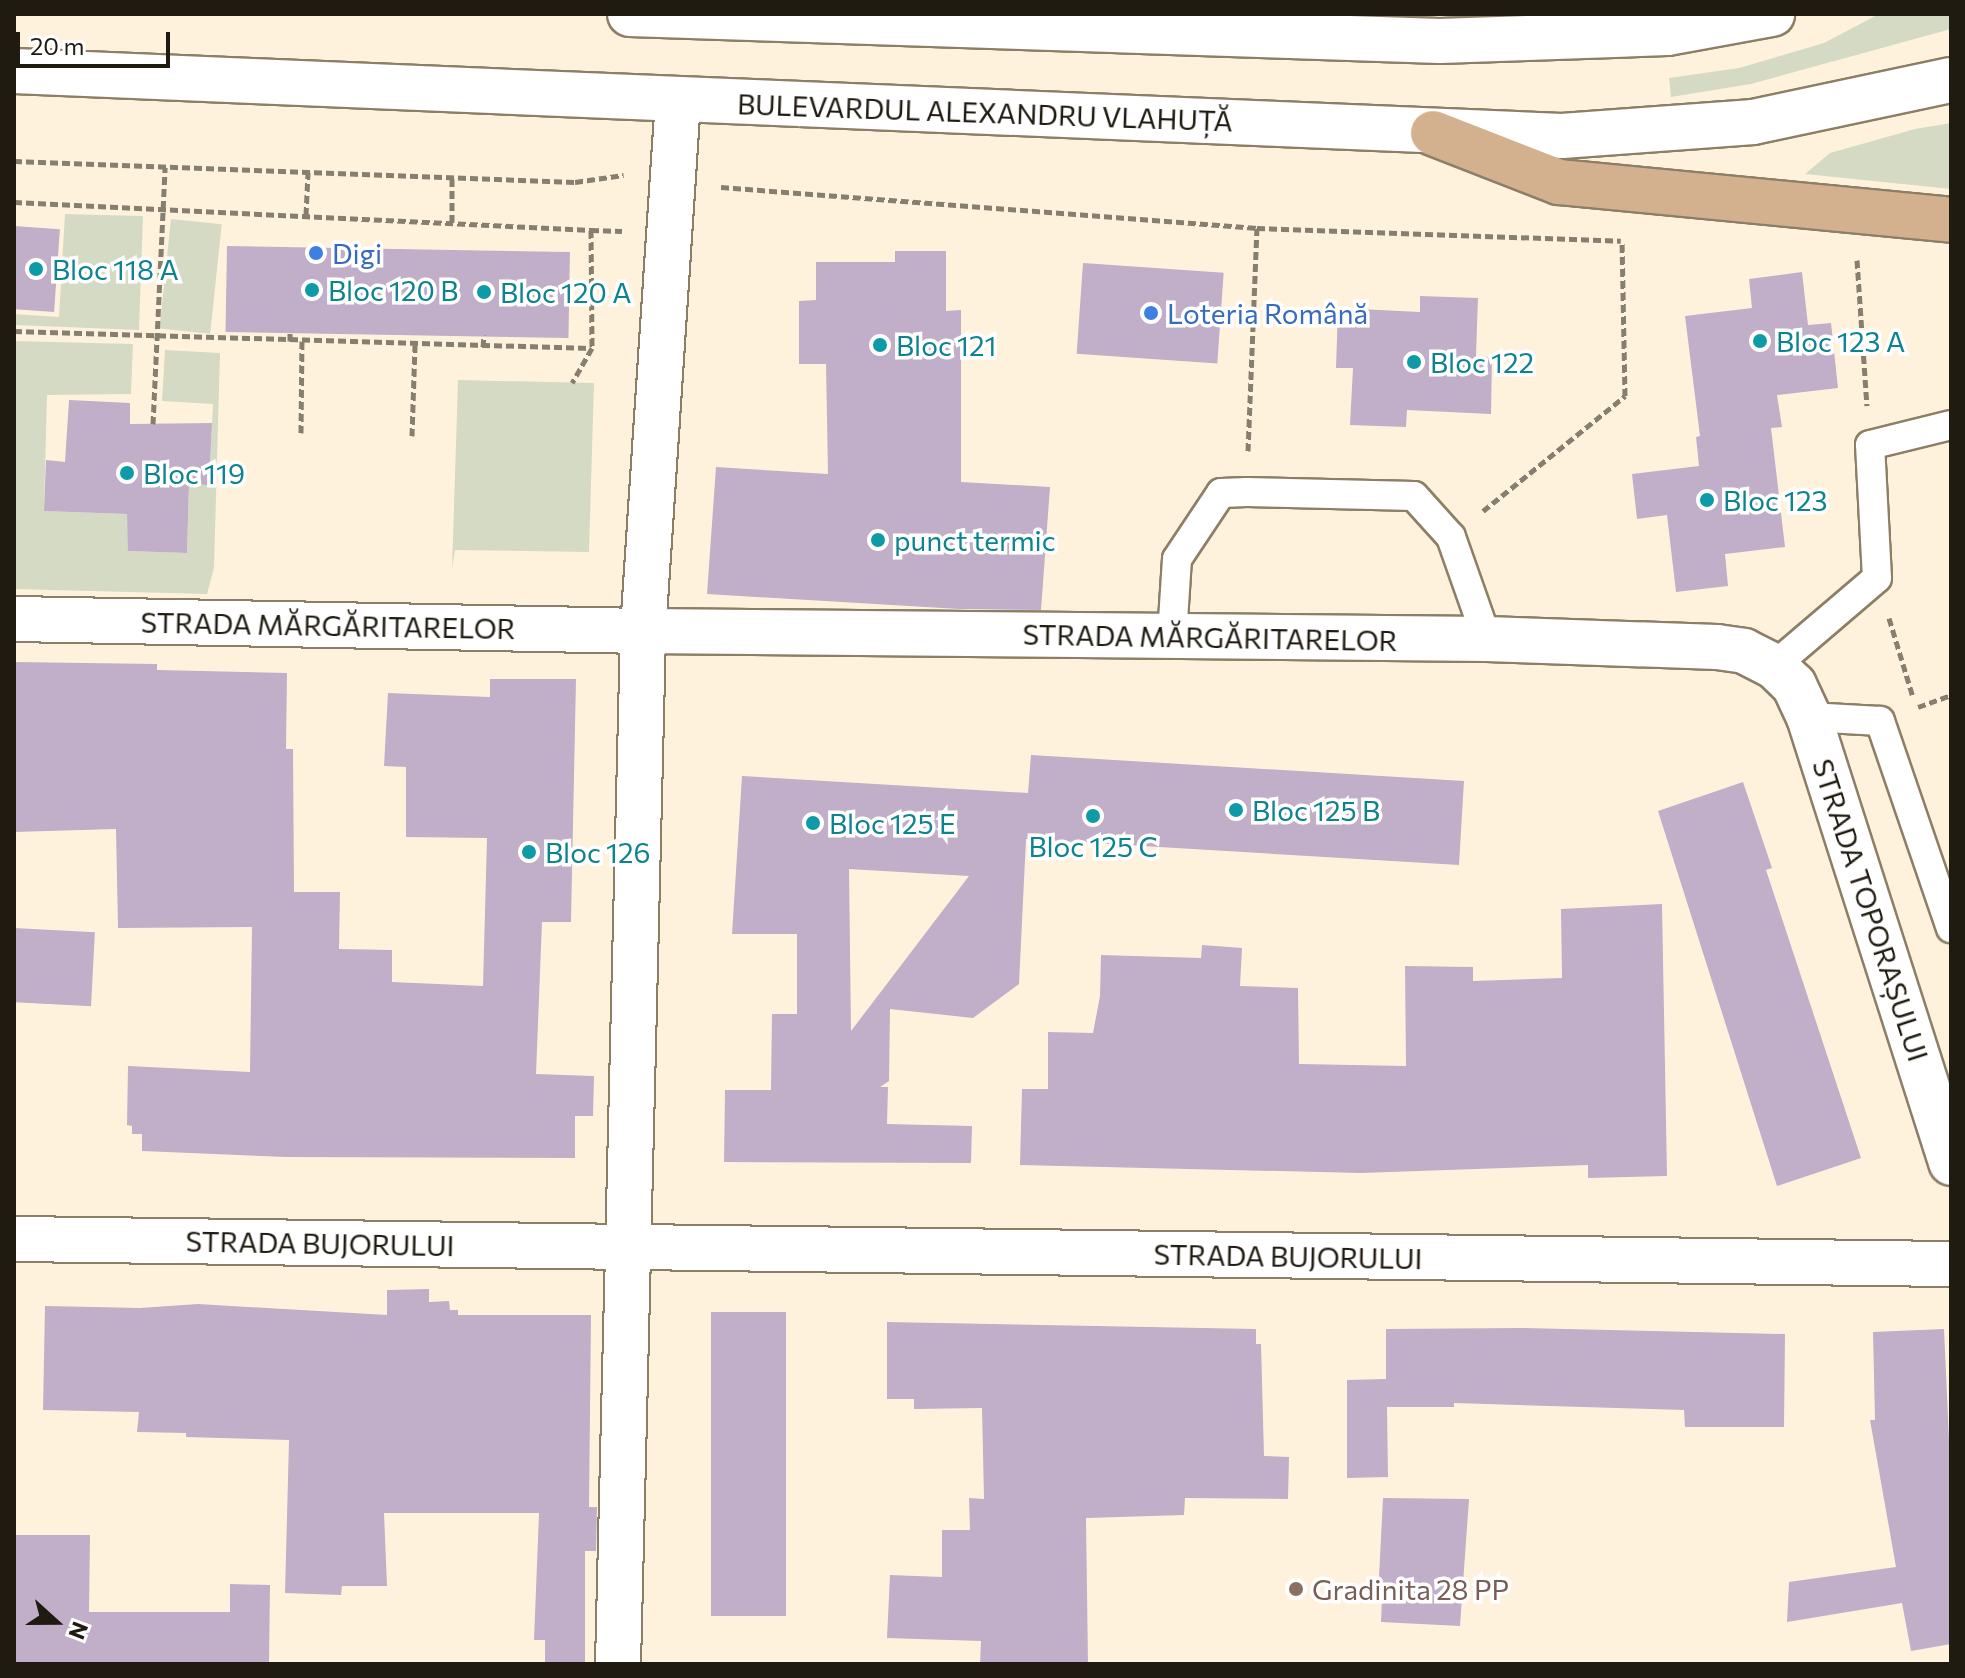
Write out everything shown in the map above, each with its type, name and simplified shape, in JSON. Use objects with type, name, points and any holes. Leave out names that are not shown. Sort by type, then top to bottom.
[{"type":"main road","points":[[1433,133],[1559,182],[1951,220]]},
{"type":"street","points":[[630,14],[1440,41],[1667,33],[1709,29],[1772,14]]},
{"type":"street","name":"BULEVARDUL ALEXANDRU VLAHUȚĂ","points":[[14,71],[1135,116],[1433,133],[1562,136],[1753,122],[1951,80]]},
{"type":"street","points":[[618,1664],[625,1247],[643,631],[669,185],[678,100]]},
{"type":"street","name":"STRADA MĂRGĂRITARELOR","points":[[14,619],[643,631],[1487,639],[1717,647],[1744,651],[1774,666]]},
{"type":"street","name":"STRADA TOPORAȘULUI","points":[[1774,666],[1794,685],[1809,717],[1939,1079],[1951,1163]]},
{"type":"street","name":"STRADA BUJORULUI","points":[[14,1239],[1951,1264]]},
{"type":"lane","points":[[1774,666],[1877,578],[1870,445],[1951,425]]},
{"type":"lane","points":[[1172,636],[1177,559],[1221,493],[1247,492],[1414,496],[1451,537],[1487,639]]},
{"type":"lane","points":[[1809,717],[1880,721],[1951,928]]},
{"type":"path","points":[[14,161],[575,182],[621,174],[669,185],[1257,228],[1637,240]]},
{"type":"path","points":[[153,424],[165,167]]},
{"type":"path","points":[[306,215],[308,172]]},
{"type":"path","points":[[452,177],[452,222]]},
{"type":"path","points":[[14,202],[622,232]]},
{"type":"path","points":[[1247,492],[1257,228]]},
{"type":"path","points":[[572,383],[592,348],[591,230]]},
{"type":"path","points":[[1451,537],[1625,396],[1622,241]]},
{"type":"path","points":[[1870,445],[1857,255],[1872,257]]},
{"type":"path","points":[[14,331],[592,348]]},
{"type":"path","points":[[290,333],[290,341]]},
{"type":"path","points":[[483,347],[484,335]]},
{"type":"path","points":[[301,433],[302,341]]},
{"type":"path","points":[[412,436],[415,345]]},
{"type":"path","points":[[1877,578],[1916,708],[1951,695]]},
{"type":"green space","points":[[1879,14],[1951,14],[1951,29],[1751,84],[1671,97],[1669,78],[1739,68],[1824,43]]},
{"type":"green space","points":[[1951,123],[1951,189],[1805,174],[1830,153],[1915,129]]},
{"type":"green space","points":[[65,214],[143,216],[139,330],[14,325],[14,314],[59,317]]},
{"type":"green space","points":[[171,219],[222,224],[210,334],[160,328]]},
{"type":"green space","points":[[14,341],[133,344],[131,394],[47,395],[44,511],[127,514],[129,551],[187,553],[189,484],[209,484],[213,404],[162,401],[165,350],[220,353],[214,568],[207,594],[14,589]]},
{"type":"green space","points":[[458,380],[594,383],[589,552],[455,550],[452,569]]},
{"type":"building","name":"Bloc 118 A","points":[[14,226],[60,229],[54,312],[14,309]]},
{"type":"building","points":[[227,246],[570,252],[568,338],[225,332]]},
{"type":"building","points":[[895,251],[946,251],[946,311],[961,310],[961,482],[1050,487],[1041,610],[959,609],[707,594],[716,467],[828,474],[826,364],[799,364],[799,301],[816,300],[816,262],[895,262]]},
{"type":"building","name":"Loteria Română","points":[[1083,263],[1224,273],[1217,364],[1077,354]]},
{"type":"building","points":[[1802,272],[1808,325],[1831,323],[1838,388],[1777,395],[1782,427],[1771,428],[1785,547],[1725,554],[1728,586],[1676,592],[1667,515],[1637,519],[1632,474],[1699,466],[1696,437],[1700,436],[1685,316],[1752,308],[1749,279]]},
{"type":"building","name":"Bloc 122","points":[[1420,296],[1478,298],[1476,356],[1492,357],[1491,414],[1407,410],[1406,427],[1350,425],[1353,368],[1336,368],[1338,308],[1420,312]]},
{"type":"building","name":"Bloc 119","points":[[69,400],[130,403],[130,424],[212,423],[209,485],[189,484],[187,553],[128,551],[127,514],[44,511],[46,460],[65,462]]},
{"type":"building","points":[[14,662],[157,664],[157,670],[287,673],[286,749],[293,749],[294,892],[340,892],[339,949],[392,950],[392,982],[483,986],[487,838],[406,837],[406,767],[384,766],[388,693],[490,697],[490,679],[576,679],[571,922],[542,922],[536,1074],[594,1076],[593,1116],[575,1116],[575,1158],[286,1157],[142,1151],[142,1134],[132,1134],[132,1126],[127,1125],[128,1066],[250,1072],[252,927],[118,928],[116,829],[14,832]]},
{"type":"building","points":[[1031,755],[1464,781],[1459,865],[1026,839],[1019,984],[973,1018],[890,1009],[889,1081],[880,1087],[888,1087],[887,1124],[972,1126],[971,1163],[724,1162],[725,1090],[771,1090],[772,1014],[797,1014],[797,934],[732,934],[742,776],[1028,793]],"holes":[[[849,869],[969,876],[851,1031]]]},
{"type":"building","points":[[1743,782],[1772,868],[1766,870],[1861,1158],[1777,1186],[1658,811]]},
{"type":"building","points":[[1662,904],[1667,1176],[1588,1178],[1588,1165],[1361,1173],[1020,1165],[1022,1089],[1048,1089],[1048,1032],[1093,1033],[1100,996],[1101,955],[1201,958],[1202,945],[1242,948],[1240,986],[1298,988],[1299,1064],[1406,1066],[1405,966],[1473,967],[1473,981],[1562,978],[1561,909]]},
{"type":"building","points":[[14,928],[95,932],[91,1006],[14,1002]]},
{"type":"building","points":[[429,1289],[429,1302],[449,1301],[450,1310],[458,1310],[458,1315],[591,1315],[589,1507],[597,1507],[596,1551],[585,1551],[585,1664],[545,1664],[545,1640],[534,1640],[539,1513],[384,1513],[387,1586],[342,1586],[341,1595],[285,1593],[289,1440],[186,1437],[186,1433],[137,1432],[139,1412],[43,1410],[45,1306],[140,1308],[198,1304],[387,1315],[387,1290]]},
{"type":"building","points":[[711,1312],[786,1312],[786,1616],[711,1616]]},
{"type":"building","points":[[887,1322],[1256,1329],[1256,1344],[1261,1344],[1264,1456],[1289,1457],[1288,1499],[1185,1498],[1184,1515],[1086,1518],[1088,1664],[980,1664],[981,1641],[887,1638],[890,1575],[942,1577],[942,1530],[970,1530],[969,1498],[984,1499],[982,1408],[914,1409],[914,1399],[887,1399]]},
{"type":"building","points":[[1521,1328],[1785,1334],[1784,1427],[1685,1427],[1684,1410],[1454,1403],[1454,1407],[1387,1407],[1388,1477],[1347,1478],[1347,1380],[1386,1379],[1386,1329]]},
{"type":"building","points":[[1944,1329],[1951,1485],[1951,1644],[1911,1651],[1902,1603],[1787,1622],[1789,1582],[1896,1567],[1870,1420],[1875,1420],[1873,1332]]},
{"type":"building","points":[[1383,1498],[1469,1499],[1460,1626],[1381,1622],[1382,1597],[1378,1597]]},
{"type":"building","points":[[14,1535],[90,1535],[89,1612],[230,1612],[230,1584],[270,1585],[269,1664],[14,1664]]},
{"type":"place","name":"Digi","points":[[316,253]]},
{"type":"place","name":"Bloc 118 A","points":[[36,269]]},
{"type":"place","name":"Bloc 120 B","points":[[312,290]]},
{"type":"place","name":"Bloc 120 A","points":[[484,292]]},
{"type":"place","name":"Loteria Română","points":[[1151,313]]},
{"type":"place","name":"Bloc 123 A","points":[[1760,341]]},
{"type":"place","name":"Bloc 121","points":[[880,345]]},
{"type":"place","name":"Bloc 122","points":[[1414,362]]},
{"type":"place","name":"Bloc 119","points":[[127,473]]},
{"type":"place","name":"Bloc 123","points":[[1707,500]]},
{"type":"place","name":"punct termic","points":[[878,540]]},
{"type":"place","name":"Bloc 125 B","points":[[1236,810]]},
{"type":"place","name":"Bloc 125 C","points":[[1093,816]]},
{"type":"place","name":"Bloc 125 E","points":[[813,823]]},
{"type":"place","name":"Bloc 126","points":[[529,852]]},
{"type":"place","name":"Gradinita 28 PP","points":[[1296,1589]]}]
